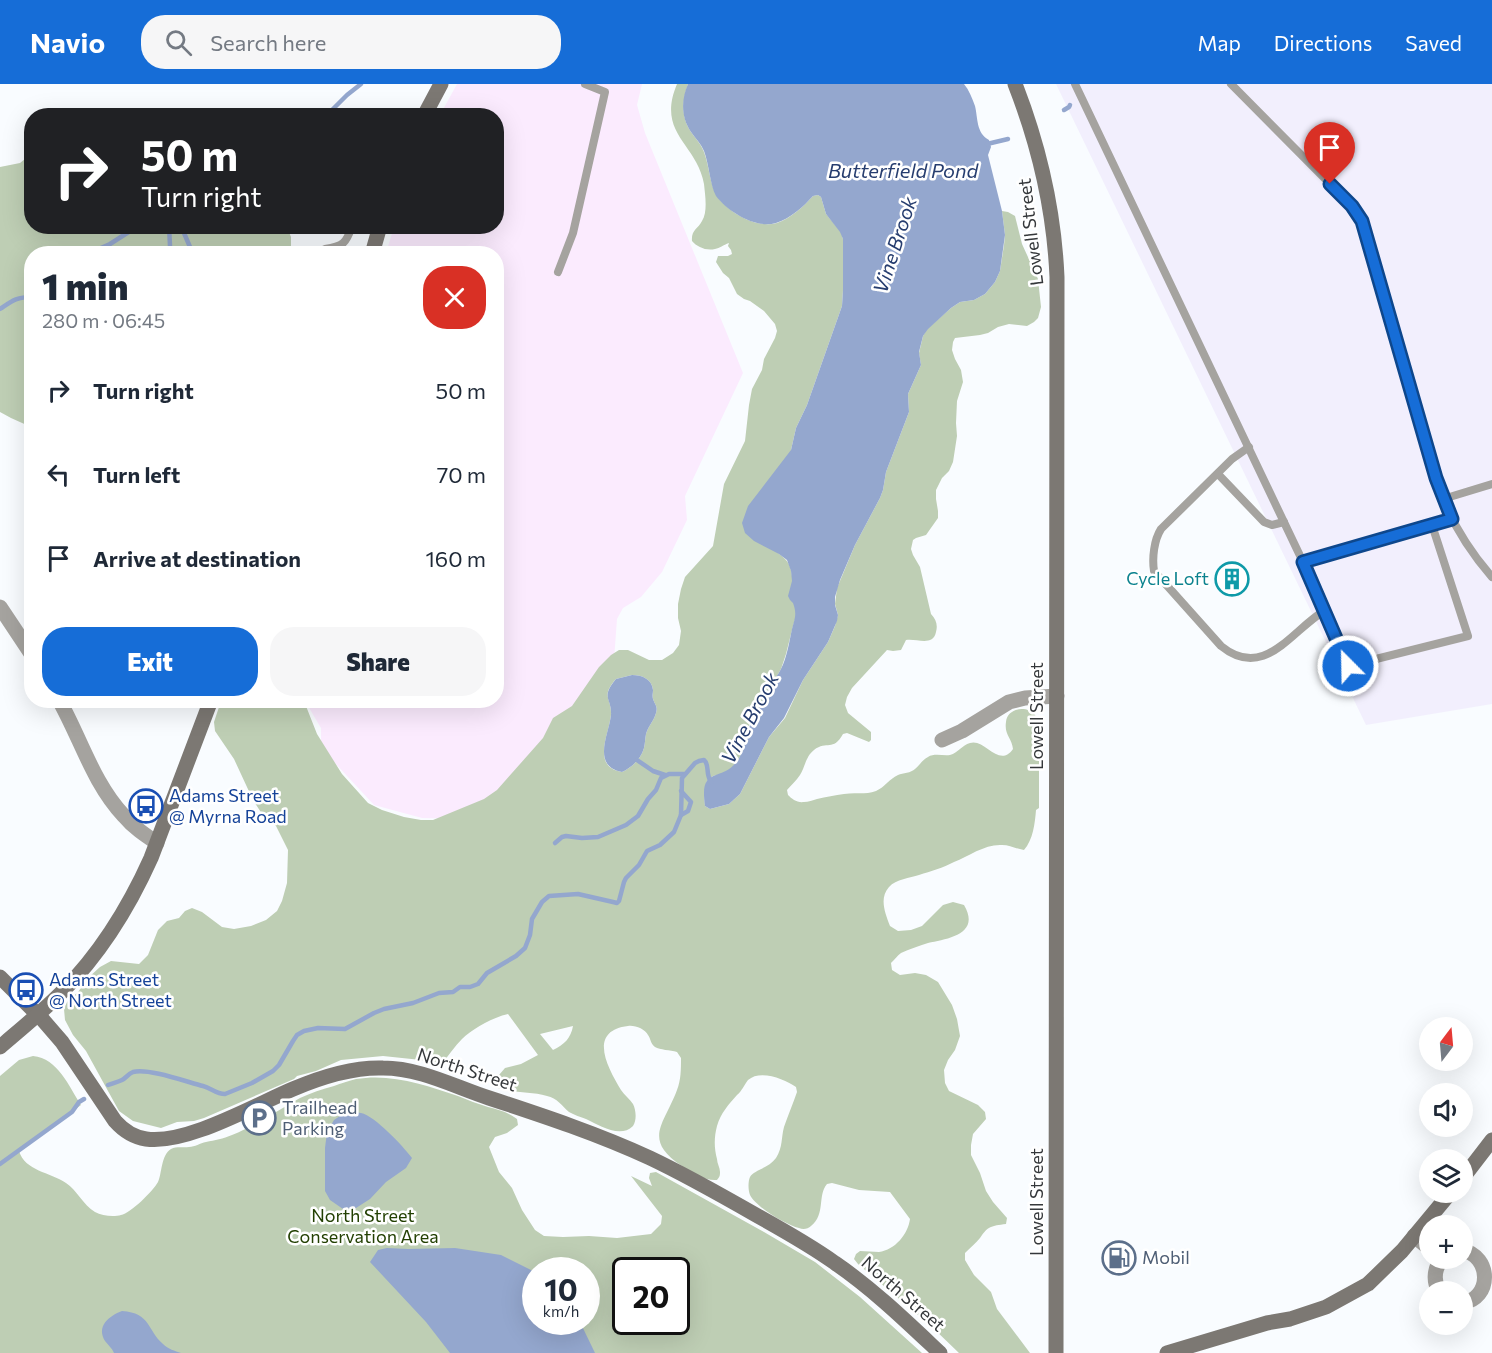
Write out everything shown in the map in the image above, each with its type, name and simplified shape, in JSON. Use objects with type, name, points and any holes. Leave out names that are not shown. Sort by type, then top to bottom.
[{"type":"main road","points":[[428,108],[441,84]]},
{"type":"main road","name":"Lowell Street","points":[[1015,84],[1045,177],[1052,213],[1056,262],[1056,1353]]},
{"type":"main road","points":[[0,1047],[62,992],[110,934],[140,882],[157,843],[208,708]]},
{"type":"main road","name":"North Street","points":[[0,976],[56,1034],[115,1121],[124,1130],[142,1138],[162,1139],[186,1135],[310,1083],[351,1071],[381,1068],[419,1073],[576,1127],[638,1152],[681,1173],[810,1246],[841,1267],[870,1289],[940,1353]]},
{"type":"main road","points":[[1473,1165],[1492,1140]]},
{"type":"main road","points":[[1167,1353],[1207,1347],[1267,1323],[1290,1319],[1326,1306],[1368,1284],[1402,1251],[1442,1203]]},
{"type":"street","points":[[0,607],[24,643]]},
{"type":"street","points":[[942,740],[962,731],[1009,702],[1025,698],[1057,696]]},
{"type":"street","points":[[64,708],[107,794],[129,822],[157,843]]},
{"type":"street","points":[[1414,1236],[1419,1240]]},
{"type":"street","points":[[1473,1253],[1483,1260],[1489,1273],[1487,1287],[1473,1301]]},
{"type":"lane","points":[[558,272],[573,232],[605,92],[585,84]]},
{"type":"lane","points":[[1075,84],[1303,562],[1348,666],[1468,636],[1432,525]]},
{"type":"lane","points":[[1231,84],[1352,206],[1360,217],[1443,499],[1468,547],[1492,577]]},
{"type":"lane","points":[[1249,447],[1237,455],[1158,532],[1153,562],[1154,571],[1221,646],[1245,658],[1258,658],[1271,653],[1324,611]]},
{"type":"lane","points":[[1218,474],[1264,522],[1272,525],[1284,522]]},
{"type":"lane","points":[[1443,499],[1492,484]]},
{"type":"lane","points":[[1303,562],[1452,519]]},
{"type":"shaded area","points":[[457,84],[642,84],[637,105],[645,133],[743,373],[685,496],[687,520],[662,572],[641,597],[623,608],[617,619],[614,660],[475,819],[422,818],[374,805],[321,748],[321,728],[309,708],[504,708],[504,246],[388,246],[392,234],[504,234],[504,108],[444,108]]},
{"type":"shaded area","points":[[1056,84],[1492,84],[1492,704],[1366,725]]},
{"type":"green space","points":[[677,84],[688,84],[684,103],[685,121],[704,152],[717,196],[728,208],[743,218],[760,224],[777,223],[801,208],[813,196],[818,195],[821,197],[826,214],[841,232],[843,239],[842,306],[807,405],[796,428],[791,450],[796,458],[795,465],[780,479],[766,515],[774,526],[770,543],[789,564],[792,576],[792,556],[781,541],[780,535],[780,500],[787,483],[792,484],[786,497],[789,502],[807,488],[825,490],[845,481],[848,484],[847,489],[832,525],[819,548],[816,552],[806,556],[802,598],[786,654],[781,669],[749,726],[739,759],[730,770],[713,776],[707,781],[704,794],[705,806],[710,809],[729,804],[740,794],[769,737],[785,718],[803,680],[828,642],[838,615],[835,604],[837,588],[855,545],[880,498],[886,472],[909,412],[908,394],[921,365],[919,353],[923,336],[927,329],[951,308],[960,302],[974,300],[985,294],[995,282],[1000,271],[1005,235],[1002,211],[1015,216],[1022,244],[1038,279],[1041,307],[1038,318],[1034,322],[1027,326],[1009,324],[988,333],[955,338],[953,342],[952,350],[961,370],[963,382],[957,401],[957,436],[953,462],[936,490],[938,518],[926,535],[913,540],[911,549],[920,567],[931,614],[936,622],[937,629],[934,637],[928,641],[906,640],[901,650],[887,650],[852,688],[845,705],[848,713],[871,732],[871,740],[869,742],[847,733],[843,734],[836,743],[819,747],[809,755],[800,775],[787,790],[791,798],[801,802],[841,794],[872,792],[898,775],[913,770],[930,756],[950,755],[970,743],[981,745],[1002,756],[1013,749],[1007,733],[1007,717],[1018,709],[1023,709],[1031,712],[1037,718],[1039,808],[1036,810],[1031,836],[1024,850],[1002,845],[983,848],[941,868],[895,882],[884,896],[885,911],[890,926],[898,931],[922,926],[943,905],[953,902],[964,905],[968,915],[968,923],[960,933],[904,952],[891,963],[892,970],[900,975],[915,973],[926,975],[938,982],[952,1005],[957,1019],[960,1036],[944,1070],[945,1083],[949,1091],[978,1105],[985,1112],[986,1119],[973,1134],[971,1155],[986,1191],[1007,1218],[1006,1224],[993,1226],[985,1231],[965,1253],[965,1260],[974,1275],[991,1292],[997,1309],[1030,1353],[959,1353],[858,1264],[854,1259],[860,1251],[885,1251],[895,1245],[907,1230],[910,1219],[890,1192],[859,1190],[832,1183],[827,1184],[822,1194],[816,1221],[804,1229],[779,1219],[753,1199],[749,1191],[749,1179],[755,1172],[773,1161],[778,1154],[784,1127],[797,1092],[796,1087],[791,1084],[766,1075],[759,1075],[748,1080],[719,1121],[715,1134],[715,1151],[720,1172],[717,1180],[699,1176],[670,1156],[659,1139],[662,1122],[678,1086],[681,1058],[677,1052],[655,1047],[647,1033],[637,1027],[628,1026],[615,1029],[604,1043],[604,1052],[611,1071],[635,1109],[634,1124],[628,1130],[616,1131],[603,1127],[569,1112],[551,1097],[493,1086],[493,1082],[505,1068],[521,1064],[538,1055],[508,1014],[471,1031],[443,1062],[434,1063],[383,1056],[341,1060],[297,1076],[204,1118],[177,1122],[161,1128],[133,1121],[119,1111],[86,1051],[65,1020],[64,1009],[67,1002],[100,967],[111,961],[139,964],[148,955],[158,930],[167,921],[179,918],[185,911],[192,908],[202,912],[222,927],[234,929],[266,920],[277,911],[282,901],[287,883],[288,850],[276,826],[262,814],[253,800],[234,759],[215,731],[214,722],[219,708],[307,708],[317,734],[342,774],[368,803],[404,817],[433,820],[484,799],[497,790],[543,738],[553,718],[572,706],[599,667],[611,655],[619,650],[628,650],[649,660],[662,660],[673,653],[679,645],[681,631],[678,604],[681,589],[685,577],[713,546],[724,484],[745,441],[752,389],[777,331],[775,324],[764,311],[737,294],[729,278],[716,262],[718,256],[732,254],[729,243],[717,249],[708,249],[699,247],[692,241],[694,232],[705,213],[704,184],[694,158],[674,127],[671,115]],"holes":[[[632,675],[651,683],[657,711],[647,731],[641,756],[632,766],[622,772],[613,769],[604,757],[605,740],[611,715],[608,694],[616,679]],[[573,1026],[566,1041],[553,1050],[540,1034]]]},
{"type":"green space","points":[[24,160],[24,234],[290,234],[291,246],[24,246],[24,424],[0,412],[0,167],[20,163]]},
{"type":"green space","name":"North Street Conservation Area","points":[[33,1056],[49,1062],[62,1074],[81,1105],[19,1151],[22,1158],[32,1167],[66,1183],[95,1212],[112,1216],[121,1215],[130,1210],[152,1191],[158,1182],[164,1160],[171,1149],[193,1146],[229,1136],[300,1098],[356,1079],[395,1079],[421,1084],[517,1119],[518,1125],[507,1133],[495,1137],[489,1147],[499,1172],[512,1188],[522,1210],[535,1230],[544,1236],[617,1238],[651,1234],[661,1224],[662,1216],[631,1176],[652,1186],[650,1173],[656,1172],[815,1262],[860,1297],[922,1353],[0,1353],[0,1076],[19,1060]]},
{"type":"water","name":"Butterfield Pond","points":[[688,84],[964,84],[975,106],[978,125],[989,140],[991,147],[988,155],[1002,211],[1005,235],[1000,271],[995,282],[985,294],[974,300],[960,302],[951,308],[923,336],[919,352],[921,365],[908,394],[909,412],[886,472],[880,498],[855,545],[840,580],[835,597],[837,621],[828,642],[803,680],[784,718],[769,737],[740,794],[729,804],[710,809],[705,806],[705,784],[708,779],[725,771],[738,760],[752,720],[781,669],[788,650],[795,616],[793,603],[788,596],[792,581],[791,571],[787,560],[754,541],[745,533],[742,523],[748,506],[791,450],[796,428],[807,405],[842,306],[843,239],[826,214],[821,197],[818,195],[813,196],[786,218],[768,224],[760,224],[743,218],[721,202],[714,191],[704,151],[685,120],[683,102]]},
{"type":"water","points":[[632,675],[649,680],[657,711],[647,731],[641,756],[632,766],[622,772],[613,769],[604,756],[611,715],[608,694],[616,679]]},
{"type":"water","points":[[346,1112],[367,1115],[396,1139],[412,1158],[406,1168],[386,1182],[370,1199],[356,1208],[343,1209],[330,1200],[325,1191],[325,1148],[327,1132],[334,1120]]},
{"type":"water","points":[[455,1248],[501,1255],[522,1266],[522,1335],[586,1335],[595,1353],[450,1353],[426,1322],[370,1262],[378,1250]]},
{"type":"water","points":[[122,1311],[138,1315],[163,1344],[181,1353],[114,1353],[105,1341],[102,1331],[105,1322]]},
{"type":"waterway","points":[[334,108],[361,84]]},
{"type":"waterway","name":"Vine Brook","points":[[1064,110],[1070,105]]},
{"type":"waterway","name":"Vine Brook","points":[[987,144],[1008,139]]},
{"type":"waterway","points":[[105,246],[126,234]]},
{"type":"waterway","points":[[169,234],[170,246]]},
{"type":"waterway","points":[[184,234],[190,246]]},
{"type":"waterway","points":[[0,309],[14,300],[24,298]]},
{"type":"waterway","points":[[637,760],[653,771],[665,775]]},
{"type":"waterway","name":"Vine Brook","points":[[108,1085],[122,1080],[133,1072],[140,1071],[178,1079],[225,1094],[273,1071],[297,1035],[304,1031],[318,1028],[345,1029],[384,1009],[478,984],[487,973],[525,948],[530,935],[532,919],[542,902],[549,896],[578,894],[617,903],[626,878],[639,865],[647,851],[660,845],[674,832],[681,815],[682,778],[695,763],[704,760],[711,782]]},
{"type":"waterway","points":[[555,843],[566,836],[598,837],[626,825],[638,816],[656,790],[661,778],[669,774],[684,774]]},
{"type":"waterway","points":[[681,791],[691,802],[688,811],[681,815]]},
{"type":"waterway","name":"Vine Brook","points":[[0,1164],[72,1112],[84,1099]]},
{"type":"place","name":"Cycle Loft","points":[[1232,579]]},
{"type":"place","name":"Adams Street @ Myrna Road","points":[[146,806]]},
{"type":"place","name":"Adams Street @ North Street","points":[[26,990]]},
{"type":"place","name":"Trailhead Parking","points":[[259,1118]]},
{"type":"place","name":"Mobil","points":[[1119,1258]]},
{"type":"route","points":[[1330,184],[1352,206],[1362,221],[1436,478],[1452,519],[1303,562],[1348,666]]}]
